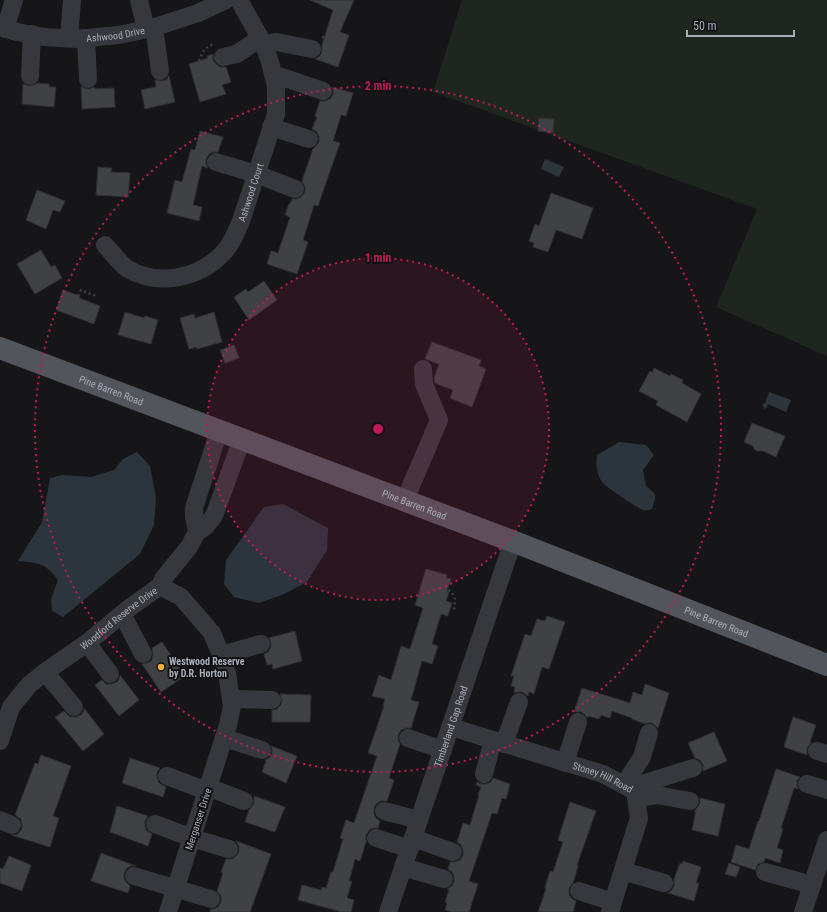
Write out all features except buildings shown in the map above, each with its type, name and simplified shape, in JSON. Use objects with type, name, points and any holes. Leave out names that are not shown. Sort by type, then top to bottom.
[{"type":"main road","name":"Pine Barren Road","points":[[0,348],[513,541],[827,665]]},
{"type":"street","points":[[3,28],[14,0]]},
{"type":"street","points":[[72,0],[70,25],[78,38],[88,79]]},
{"type":"street","points":[[139,0],[150,28],[160,71]]},
{"type":"street","name":"Ashwood Drive","points":[[3,28],[44,37],[78,38],[119,35],[150,28],[198,13],[202,5],[226,0]]},
{"type":"street","name":"Ashwood Court","points":[[105,244],[127,269],[144,276],[160,279],[178,278],[209,266],[224,253],[234,237],[241,221],[276,114],[276,86],[270,62],[262,41],[238,0]]},
{"type":"street","points":[[30,76],[32,34]]},
{"type":"street","points":[[223,57],[237,54],[262,41],[276,42],[312,49]]},
{"type":"street","points":[[273,74],[323,91]]},
{"type":"street","points":[[271,127],[309,139]]},
{"type":"street","points":[[216,162],[256,174],[295,189]]},
{"type":"street","points":[[405,500],[439,420],[424,384],[423,368]]},
{"type":"street","points":[[197,532],[194,508],[219,430]]},
{"type":"street","name":"Woodford Reserve Drive","points":[[0,741],[11,707],[29,685],[44,672],[87,643],[122,614],[160,586],[163,579],[189,547],[197,532],[206,526],[214,516],[242,439]]},
{"type":"street","name":"Timberland Gap Road","points":[[388,912],[513,541]]},
{"type":"street","name":"Merganser Drive","points":[[160,586],[181,597],[212,633],[222,655],[227,673],[232,706],[208,789],[168,912]]},
{"type":"street","points":[[122,614],[143,654]]},
{"type":"street","points":[[87,643],[110,674]]},
{"type":"street","points":[[222,655],[261,644]]},
{"type":"street","points":[[44,672],[74,707]]},
{"type":"street","points":[[231,699],[272,700]]},
{"type":"street","points":[[484,774],[519,702]]},
{"type":"street","points":[[565,763],[578,722]]},
{"type":"street","name":"Stoney Hill Road","points":[[450,727],[603,774],[630,791],[639,818],[612,909]]},
{"type":"street","points":[[226,731],[262,750]]},
{"type":"street","points":[[630,791],[642,757],[648,733]]},
{"type":"street","points":[[408,738],[443,750]]},
{"type":"street","points":[[630,791],[693,768]]},
{"type":"street","points":[[167,776],[244,801]]},
{"type":"street","points":[[807,784],[827,790]]},
{"type":"street","points":[[630,791],[690,801]]},
{"type":"street","points":[[384,811],[419,820]]},
{"type":"street","points":[[155,824],[192,838],[229,849]]},
{"type":"street","points":[[376,838],[453,852]]},
{"type":"street","points":[[803,912],[826,847]]},
{"type":"street","points":[[403,867],[444,879]]},
{"type":"street","points":[[623,871],[664,883]]},
{"type":"street","points":[[765,872],[812,885]]},
{"type":"street","points":[[134,876],[211,899]]},
{"type":"street","points":[[579,891],[612,909]]},
{"type":"path","points":[[78,296],[81,290],[96,296]]},
{"type":"path","points":[[444,588],[452,592],[455,599],[454,610]]},
{"type":"shaded area","points":[[462,0],[827,0],[827,356],[716,307],[757,209],[433,92]]},
{"type":"shaded area","points":[[545,159],[564,167],[559,177],[541,169]]},
{"type":"shaded area","points":[[769,392],[791,400],[786,412],[768,404],[765,409],[763,407]]},
{"type":"shaded area","points":[[619,442],[646,445],[654,455],[643,470],[646,486],[655,494],[652,509],[640,509],[608,488],[600,479],[597,469],[597,455]]},
{"type":"shaded area","points":[[137,452],[150,466],[156,498],[154,525],[140,554],[63,617],[52,611],[51,599],[58,580],[54,574],[50,570],[36,563],[18,561],[42,522],[50,478],[62,475],[91,477],[114,470],[123,459]]},
{"type":"shaded area","points":[[283,504],[328,528],[327,550],[307,582],[282,595],[259,603],[234,597],[224,584],[226,560],[264,507]]},
{"type":"place","name":"Westwood Reserve by D.R. Horton","points":[[161,667]]}]
